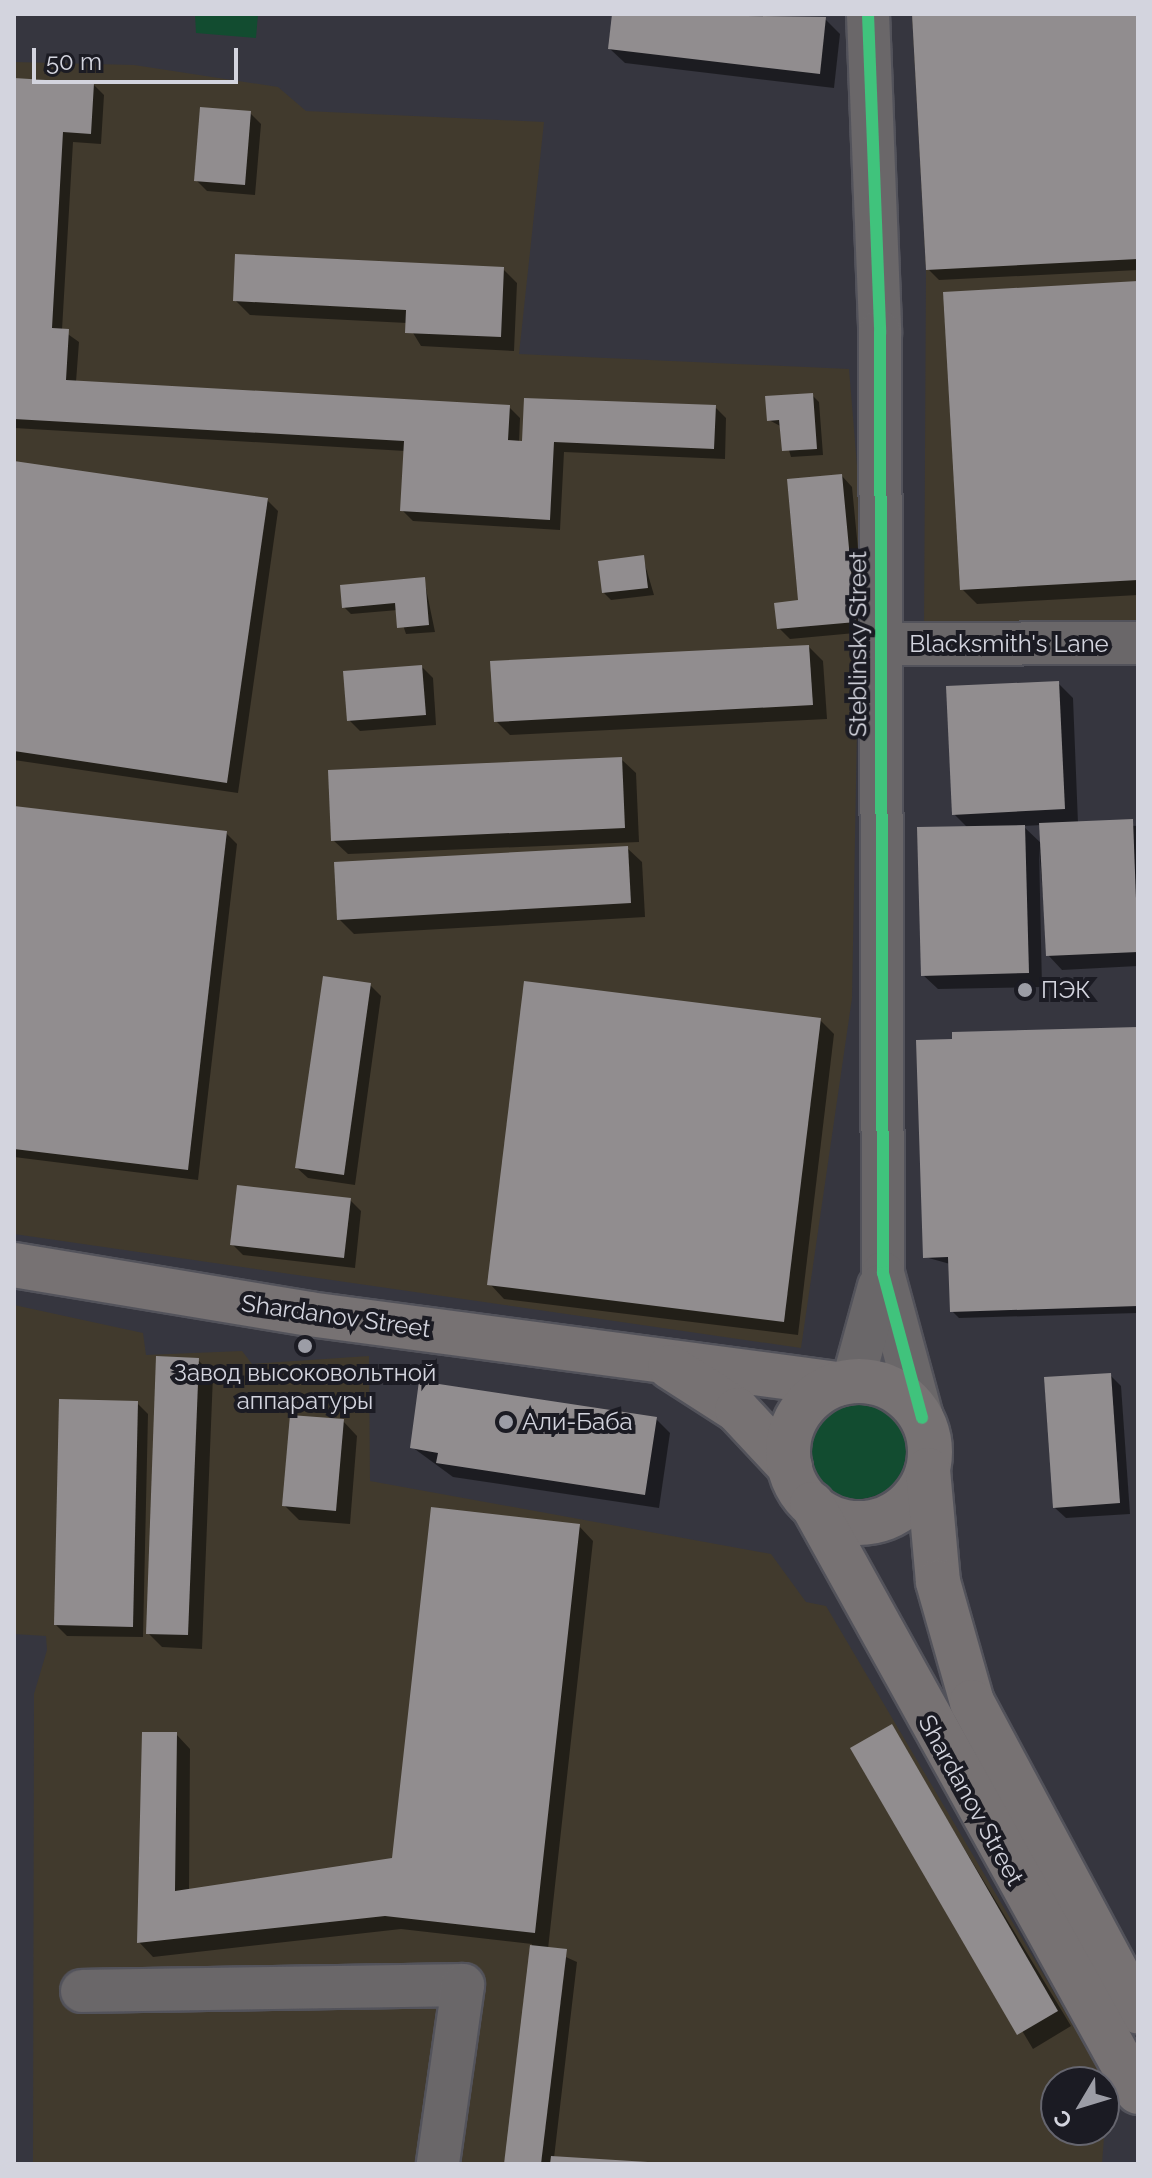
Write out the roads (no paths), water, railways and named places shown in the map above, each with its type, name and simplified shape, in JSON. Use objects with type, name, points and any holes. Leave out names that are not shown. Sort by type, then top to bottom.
[{"type":"main road","name":"Shardanov Street","points":[[14,1265],[658,1359],[845,1382]]},
{"type":"main road","points":[[658,1359],[737,1410],[790,1467],[812,1504],[843,1521],[879,1520],[910,1501],[928,1470],[922,1418],[893,1389],[845,1382],[803,1407],[793,1425],[790,1467]]},
{"type":"main road","name":"Shardanov Street","points":[[928,1470],[938,1582],[972,1702],[1138,2011]]},
{"type":"main road","name":"Shardanov Street","points":[[812,1504],[1138,2092]]},
{"type":"street","name":"Steblinsky Street","points":[[868,14],[880,332],[883,1273]]},
{"type":"street","name":"Blacksmith's Lane","points":[[880,644],[1138,643]]},
{"type":"street","points":[[845,1382],[883,1273]]},
{"type":"street","points":[[883,1273],[922,1418]]},
{"type":"street","points":[[82,1991],[463,1985],[438,2164]]},
{"type":"place","name":"ПЭК","points":[[1025,990]]},
{"type":"place","name":"Завод высоковольтной аппаратуры","points":[[305,1346]]},
{"type":"place","name":"Али-Баба","points":[[506,1422]]}]
